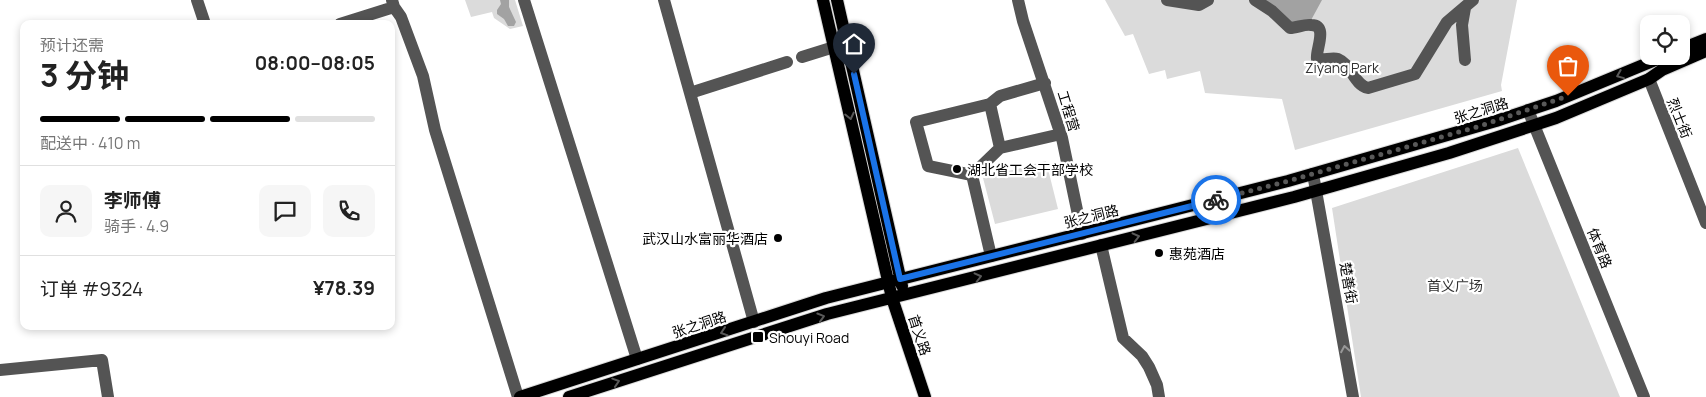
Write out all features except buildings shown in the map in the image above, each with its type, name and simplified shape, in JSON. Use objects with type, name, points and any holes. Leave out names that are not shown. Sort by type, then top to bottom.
[{"type":"main road","points":[[823,0],[833,46],[894,280]]},
{"type":"main road","points":[[837,0],[894,280]]},
{"type":"main road","points":[[1690,45],[1706,39]]},
{"type":"main road","points":[[569,397],[827,314],[1101,246],[1317,190],[1449,153],[1556,118],[1649,79],[1662,70],[1706,52]]},
{"type":"main road","name":"张之洞路","points":[[519,397],[826,298],[1313,174],[1525,112],[1643,65]]},
{"type":"main road","name":"首义路","points":[[894,280],[925,397]]},
{"type":"street","points":[[197,0],[204,20]]},
{"type":"street","points":[[524,0],[638,359]]},
{"type":"street","points":[[664,0],[754,322]]},
{"type":"street","name":"工程营","points":[[1018,0],[1023,21],[1061,134],[1082,234]]},
{"type":"street","points":[[1167,0],[1198,5],[1208,0]]},
{"type":"street","points":[[1255,0],[1272,11],[1290,28],[1311,24],[1318,27],[1320,37],[1316,56],[1317,60],[1334,59],[1341,61],[1362,85],[1368,88],[1414,74],[1447,22],[1469,4]]},
{"type":"street","points":[[350,20],[393,3],[401,17],[423,76],[435,130],[519,397]]},
{"type":"street","points":[[1465,60],[1462,25],[1469,4]]},
{"type":"street","points":[[801,56],[833,46]]},
{"type":"street","points":[[690,91],[786,60]]},
{"type":"street","name":"烈士街","points":[[1649,79],[1706,223]]},
{"type":"street","points":[[972,175],[928,166],[916,122],[990,104],[1000,96],[1045,83]]},
{"type":"street","points":[[990,104],[1000,148]]},
{"type":"street","points":[[1525,112],[1638,397]]},
{"type":"street","name":"体育路","points":[[1531,127],[1644,397]]},
{"type":"street","points":[[972,175],[1000,148],[1061,134]]},
{"type":"street","name":"楚善街","points":[[1313,174],[1353,397]]},
{"type":"street","points":[[972,175],[990,256]]},
{"type":"street","points":[[1101,246],[1123,338],[1142,356],[1149,367],[1157,385],[1159,397]]},
{"type":"street","points":[[0,370],[102,360],[108,397]]},
{"type":"green space","points":[[465,0],[515,0],[523,26],[510,29],[494,18],[492,12],[471,17]]},
{"type":"green space","name":"Ziyang Park","points":[[1105,0],[1517,0],[1501,85],[1502,91],[1295,150],[1282,99],[1205,93],[1200,71],[1167,79],[1165,70],[1149,74],[1133,34],[1125,36]]},
{"type":"green space","name":"首义广场","points":[[1518,148],[1620,397],[1361,397],[1332,208]]},
{"type":"green space","points":[[1046,161],[1058,209],[995,224],[983,178]]},
{"type":"shaded area","points":[[500,0],[509,0],[509,7],[516,22],[514,26],[508,26],[504,19],[497,14],[501,4]]},
{"type":"shaded area","points":[[1261,0],[1322,0],[1310,22],[1293,26]]},
{"type":"way so far","points":[[1216,200],[1416,145],[1514,116],[1568,96]]},
{"type":"place","name":"湖北省工会干部学校","points":[[957,169]]},
{"type":"place","name":"武汉山水富丽华酒店","points":[[778,238]]},
{"type":"place","name":"惠苑酒店","points":[[1159,253]]},
{"type":"place","name":"Shouyi Road","points":[[758,337]]},
{"type":"route","points":[[854,74],[900,279],[1216,200]]}]
